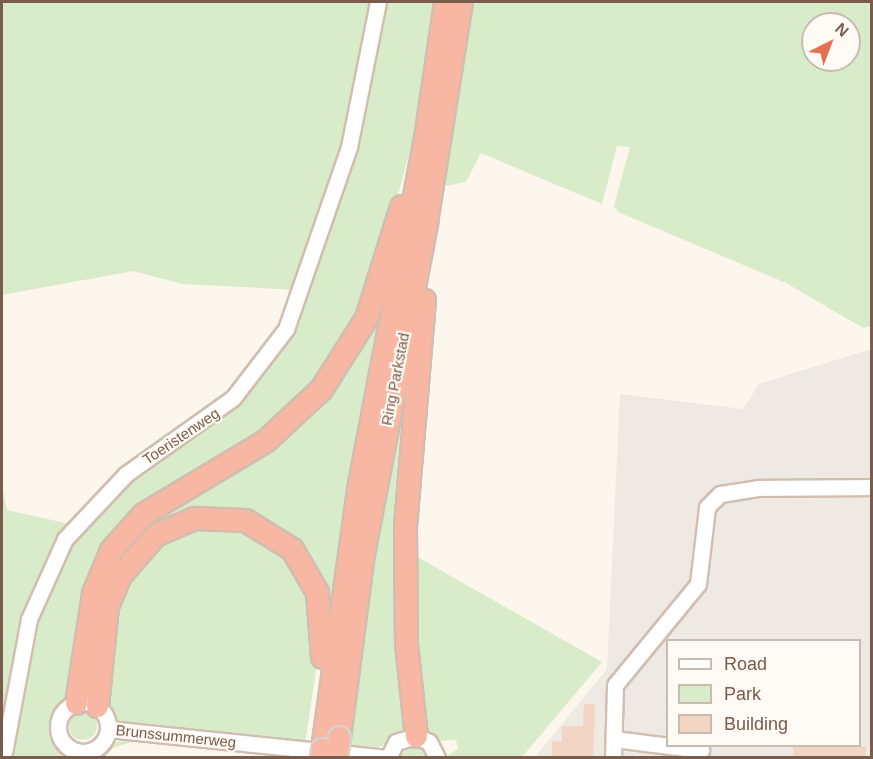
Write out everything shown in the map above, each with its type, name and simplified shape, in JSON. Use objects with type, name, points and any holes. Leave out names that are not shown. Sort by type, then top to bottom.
[{"type":"highway","name":"Ring Parkstad","points":[[333,743],[358,489],[425,138],[445,2]]},
{"type":"highway","name":"Ring Parkstad","points":[[321,758],[333,743],[362,559],[434,180],[461,2]]},
{"type":"highway","points":[[87,704],[93,593],[111,550],[143,514],[265,441],[321,389],[369,309],[425,138]]},
{"type":"highway","points":[[416,736],[406,644],[406,484],[434,180]]},
{"type":"highway","points":[[87,704],[107,606],[126,565],[167,528],[194,518],[228,517],[274,534],[309,574],[321,623],[333,743]]},
{"type":"street","name":"Toeristenweg","points":[[3,758],[29,619],[65,539],[126,474],[233,398],[292,317],[349,147],[378,2]]},
{"type":"street","points":[[613,758],[615,685],[698,584],[707,507],[720,494],[872,487]]},
{"type":"street","points":[[87,704],[108,729],[99,746],[80,754],[68,747],[58,731],[62,713],[87,704]]},
{"type":"street","name":"Brunssummerweg","points":[[108,729],[388,758]]},
{"type":"street","points":[[614,734],[666,744]]},
{"type":"street","points":[[388,758],[396,742],[416,736],[429,742],[437,758]]},
{"type":"street","points":[[684,747],[700,750]]},
{"type":"shaded area","points":[[871,349],[871,757],[534,758],[607,669],[620,394],[743,409],[759,384]]},
{"type":"green space","points":[[2,2],[434,2],[416,128],[372,291],[300,407],[122,530],[71,699],[54,720],[54,733],[68,757],[8,757],[34,618],[64,550],[114,490],[222,414],[298,315],[325,235],[298,290],[182,284],[133,271],[2,295]]},
{"type":"green space","points":[[473,2],[871,2],[871,326],[863,328],[786,283],[618,212],[614,206],[630,147],[617,146],[602,204],[481,153],[466,182],[445,186]]},
{"type":"green space","points":[[400,220],[351,464],[328,644],[324,617],[272,529],[160,527],[89,638],[127,534],[330,384]]},
{"type":"green space","points":[[417,299],[408,732],[379,747],[347,746],[354,660]]},
{"type":"green space","points":[[2,485],[7,510],[70,524],[36,586],[2,738]]},
{"type":"green space","points":[[176,528],[257,529],[306,577],[318,658],[305,743],[147,726],[119,721],[106,709],[103,657],[120,585]]},
{"type":"green space","points":[[407,551],[602,662],[522,757],[445,757],[458,749],[456,740],[437,741],[423,732]]},
{"type":"green space","points":[[83,712],[93,716],[97,726],[93,736],[83,740],[73,736],[69,726],[73,716]]},
{"type":"green space","points":[[134,741],[113,748],[105,757],[92,757],[110,742]]},
{"type":"green space","points":[[411,746],[420,748],[426,757],[399,757]]},
{"type":"building","points":[[584,704],[595,704],[593,758],[552,758],[552,741],[562,742],[562,726],[583,726]]},
{"type":"building","points":[[866,746],[866,758],[793,758],[793,747]]}]
